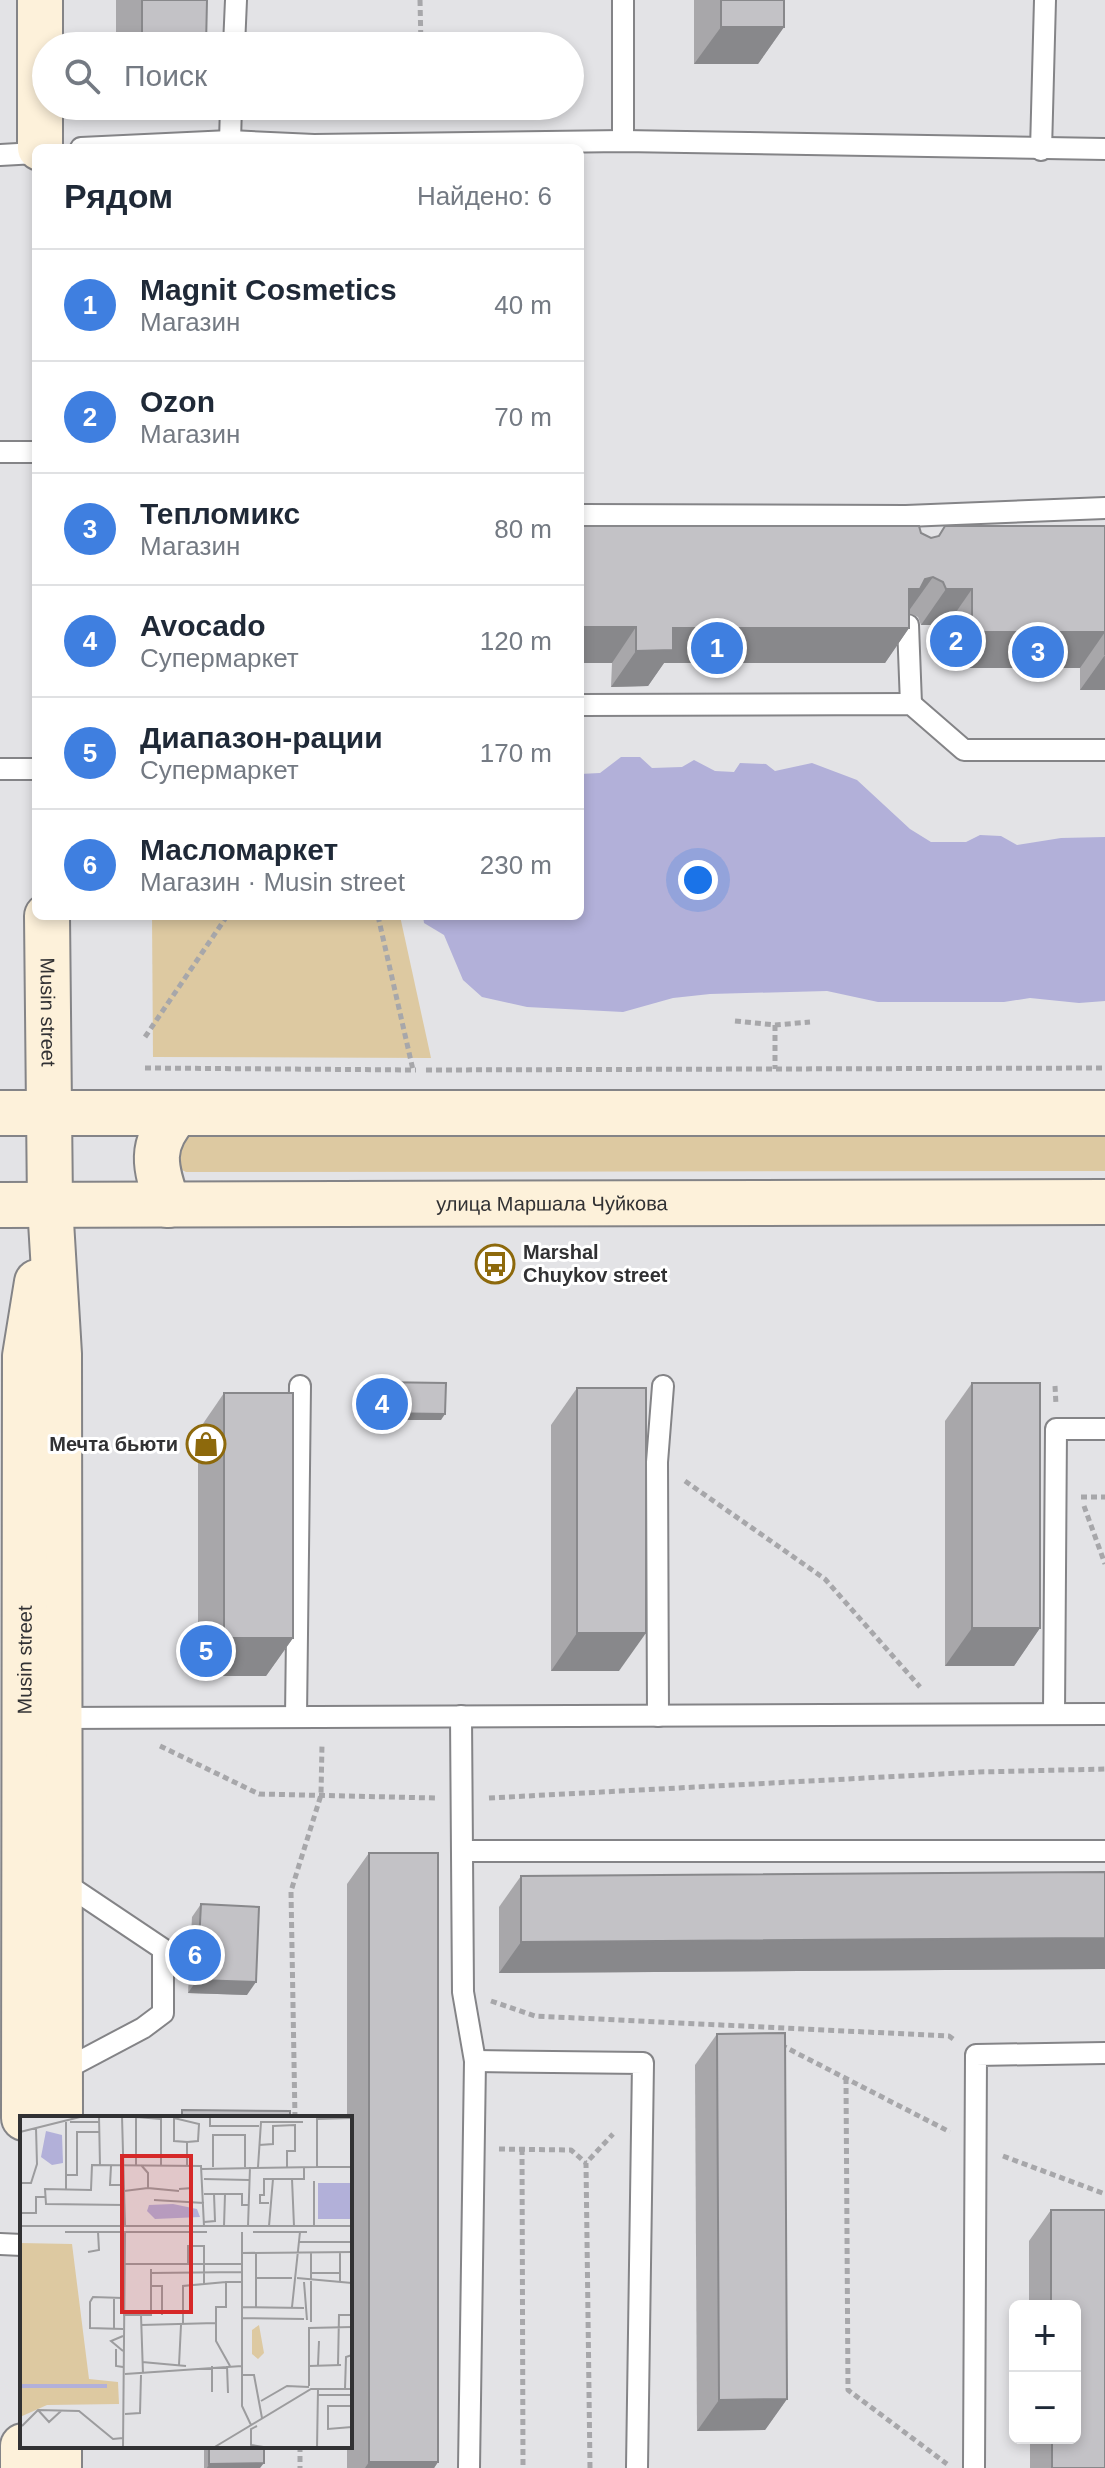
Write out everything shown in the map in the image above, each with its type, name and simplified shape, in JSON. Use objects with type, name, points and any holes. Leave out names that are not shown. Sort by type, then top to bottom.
[{"type":"main road","points":[[40,0],[40,32]]},
{"type":"main road","points":[[40,120],[40,144]]},
{"type":"main road","name":"Musin street","points":[[47,920],[50,1205],[25,1356],[42,1718],[60,1880],[60,2116]]},
{"type":"main road","points":[[0,1113],[1105,1113]]},
{"type":"main road","points":[[168,1205],[156,1166],[156,1150],[161,1134],[178,1113]]},
{"type":"main road","name":"улица Маршала Чуйкова","points":[[0,1205],[1105,1202]]},
{"type":"main road","name":"Musin street","points":[[24,2116],[12,1769],[42,1718]]},
{"type":"lane","points":[[235,32],[236,0]]},
{"type":"lane","points":[[623,0],[623,141]]},
{"type":"lane","points":[[1041,150],[1045,0]]},
{"type":"lane","points":[[230,141],[231,120]]},
{"type":"lane","points":[[166,144],[230,141],[272,144]]},
{"type":"lane","points":[[469,144],[623,141],[1105,149]]},
{"type":"lane","points":[[0,155],[32,153]]},
{"type":"lane","points":[[0,452],[32,452]]},
{"type":"lane","points":[[584,515],[906,516],[1105,508]]},
{"type":"lane","points":[[906,516],[907,561]]},
{"type":"lane","points":[[908,625],[911,704]]},
{"type":"lane","points":[[584,705],[911,704],[964,750],[1105,750]]},
{"type":"lane","points":[[0,769],[32,769]]},
{"type":"lane","points":[[296,1717],[300,1386]]},
{"type":"lane","points":[[658,1716],[657,1462],[663,1386]]},
{"type":"lane","points":[[1054,1714],[1056,1429],[1105,1429]]},
{"type":"lane","points":[[42,1718],[1105,1714]]},
{"type":"lane","points":[[461,1716],[463,1992],[475,2061],[469,2468]]},
{"type":"lane","points":[[464,1851],[1105,1851]]},
{"type":"lane","points":[[60,1880],[163,1949],[163,2013],[143,2028],[60,2072]]},
{"type":"lane","points":[[974,2468],[976,2055],[1105,2053]]},
{"type":"lane","points":[[475,2061],[643,2063],[637,2468]]},
{"type":"lane","points":[[0,2244],[20,2245]]},
{"type":"path","points":[[420,0],[421,32]]},
{"type":"path","points":[[145,1037],[224,920]]},
{"type":"path","points":[[379,920],[413,1070]]},
{"type":"path","points":[[735,1021],[775,1025],[810,1022]]},
{"type":"path","points":[[775,1025],[775,1069]]},
{"type":"path","points":[[145,1068],[1105,1068]]},
{"type":"path","points":[[657,1462],[825,1579],[944,1715]]},
{"type":"path","points":[[1081,1497],[1105,1564]]},
{"type":"path","points":[[295,2116],[291,1891],[321,1795],[323,1717]]},
{"type":"path","points":[[159,1745],[259,1794],[464,1799],[979,1772],[1105,1769]]},
{"type":"path","points":[[463,1992],[535,2016],[949,2036],[976,2055]]},
{"type":"path","points":[[745,2026],[758,2033]]},
{"type":"path","points":[[770,2039],[976,2146],[1105,2194]]},
{"type":"path","points":[[846,2078],[848,2390],[951,2468]]},
{"type":"path","points":[[590,2468],[586,2163],[642,2105]]},
{"type":"path","points":[[474,2149],[571,2150],[586,2163]]},
{"type":"path","points":[[522,2149],[523,2468]]},
{"type":"shaded area","points":[[152,920],[401,920],[431,1058],[153,1057]]},
{"type":"shaded area","points":[[1105,1135],[1105,1171],[186,1172],[178,1168],[176,1143],[187,1137]]},
{"type":"water","points":[[621,757],[640,757],[652,768],[682,767],[694,760],[715,771],[734,772],[740,763],[766,764],[775,771],[812,763],[857,780],[910,829],[931,842],[966,842],[980,835],[1001,836],[1017,845],[1061,838],[1105,837],[1105,1001],[1079,1003],[1030,998],[1004,1002],[878,1002],[827,991],[710,994],[673,998],[623,1012],[527,1007],[482,997],[463,980],[444,935],[424,920],[584,920],[584,774],[600,773]]},
{"type":"building","points":[[142,0],[207,0],[206,32],[142,32]]},
{"type":"building","points":[[721,0],[784,0],[784,27],[721,27]]},
{"type":"building","points":[[584,526],[919,526],[921,533],[931,538],[939,536],[945,526],[1105,526],[1105,632],[972,632],[972,589],[946,589],[943,582],[933,577],[925,579],[920,589],[909,589],[909,628],[673,628],[673,650],[636,651],[636,627],[584,627]]},
{"type":"building","points":[[375,1382],[446,1383],[445,1414],[374,1413]]},
{"type":"building","points":[[972,1383],[1040,1383],[1040,1628],[972,1628]]},
{"type":"building","points":[[577,1388],[646,1388],[646,1633],[577,1633]]},
{"type":"building","points":[[224,1393],[293,1393],[293,1638],[224,1638]]},
{"type":"building","points":[[369,1853],[438,1853],[438,2462],[369,2462]]},
{"type":"building","points":[[1105,1872],[1105,1938],[521,1942],[521,1876]]},
{"type":"building","points":[[201,1904],[259,1907],[256,1982],[197,1980]]},
{"type":"building","points":[[785,2033],[787,2399],[719,2400],[717,2034]]},
{"type":"building","points":[[182,2110],[290,2111],[290,2116],[182,2116]]},
{"type":"building","points":[[1051,2210],[1105,2210],[1105,2468],[1052,2468],[1052,2444],[1081,2444],[1081,2300],[1051,2300]]},
{"type":"building","points":[[209,2448],[264,2448],[264,2463],[209,2464]]},
{"type":"place","name":"Ozon","points":[[956,641]]},
{"type":"place","name":"Magnit Cosmetics","points":[[717,648]]},
{"type":"place","name":"Тепломикс","points":[[1038,652]]},
{"type":"place","name":"Marshal Chuykov street","points":[[495,1264]]},
{"type":"place","name":"Avocado","points":[[382,1404]]},
{"type":"place","name":"Мечта бьюти","points":[[206,1444]]},
{"type":"place","name":"Диапазон-рации","points":[[206,1651]]},
{"type":"place","name":"Масломаркет","points":[[195,1955]]}]
